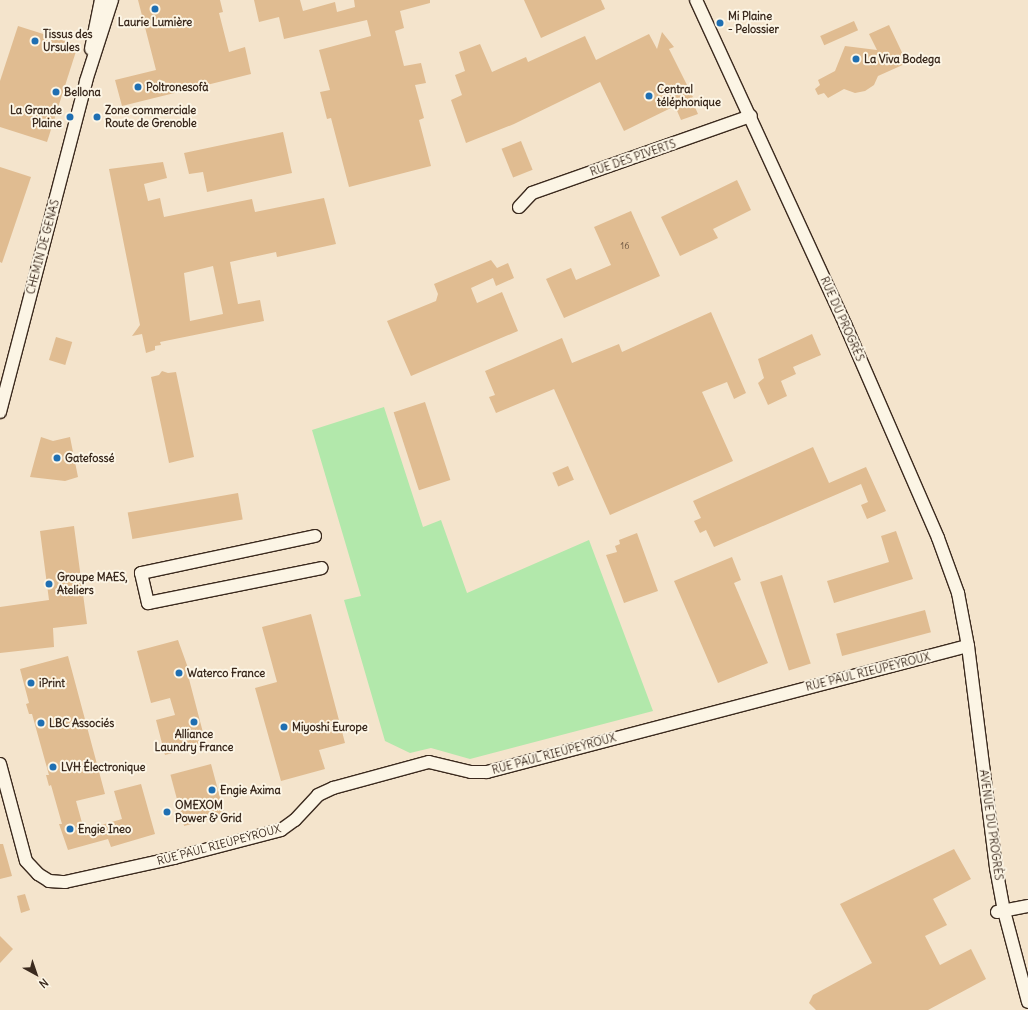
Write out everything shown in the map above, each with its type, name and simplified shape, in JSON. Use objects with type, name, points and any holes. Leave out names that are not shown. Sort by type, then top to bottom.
[{"type":"street","name":"CHEMIN DE GENAS","points":[[86,82],[101,0]]},
{"type":"street","name":"CHEMIN DE GENAS","points":[[0,412],[86,82],[112,0]]},
{"type":"street","name":"RUE DU PROGRÈS","points":[[696,0],[751,116],[938,538],[958,593],[968,646]]},
{"type":"street","name":"RUE DES PIVERTS","points":[[518,207],[532,193],[751,116]]},
{"type":"street","points":[[315,536],[141,573],[148,603],[321,568]]},
{"type":"street","name":"RUE PAUL RIEUPEYROUX","points":[[0,764],[26,860],[38,874],[49,880],[65,882],[174,858],[281,830],[295,820],[318,795],[333,788],[429,762],[471,772],[487,772],[968,646]]},
{"type":"street","name":"AVENUE DU PROGRÈS","points":[[968,646],[1000,912],[1028,1002]]},
{"type":"street","points":[[1000,912],[1028,906]]},
{"type":"green space","points":[[384,407],[423,527],[441,520],[467,593],[589,540],[653,711],[470,759],[431,748],[410,753],[385,741],[344,600],[361,596],[312,430]]},
{"type":"building","points":[[138,0],[220,0],[223,12],[219,13],[229,52],[245,47],[251,74],[122,106],[115,80],[156,70]]},
{"type":"building","points":[[254,0],[300,0],[303,11],[335,2],[337,12],[355,7],[354,0],[430,0],[430,3],[400,11],[404,28],[395,31],[404,66],[421,63],[426,83],[415,85],[424,118],[419,120],[431,166],[349,187],[331,118],[327,119],[320,92],[330,90],[319,50],[371,36],[367,20],[284,39],[279,17],[259,22]]},
{"type":"building","points":[[524,0],[601,0],[605,9],[541,38]]},
{"type":"building","points":[[854,21],[858,30],[824,45],[820,36]]},
{"type":"building","name":"La Viva Bodega","points":[[889,25],[907,63],[878,76],[874,85],[865,91],[855,93],[844,89],[828,98],[824,93],[818,95],[815,89],[820,85],[818,80],[835,71],[845,46],[877,50],[869,34]]},
{"type":"building","points":[[18,26],[78,45],[47,142],[0,127],[0,81]]},
{"type":"building","points":[[662,32],[674,47],[669,49],[693,97],[691,98],[698,114],[681,120],[675,106],[624,131],[600,82],[514,124],[466,143],[451,100],[462,95],[455,75],[465,71],[459,52],[480,44],[492,72],[526,57],[528,62],[585,36],[596,60],[649,34],[657,49]]},
{"type":"building","points":[[283,132],[292,173],[207,192],[203,172],[189,174],[184,153]]},
{"type":"building","points":[[521,141],[533,170],[513,178],[502,149]]},
{"type":"building","points":[[163,162],[167,178],[144,184],[148,201],[160,198],[164,217],[252,199],[255,212],[324,198],[336,244],[277,257],[276,252],[230,262],[238,304],[260,300],[264,321],[160,342],[161,345],[155,346],[155,350],[146,353],[142,334],[132,336],[140,325],[109,169]],"holes":[[[213,266],[223,314],[190,321],[184,273]]]},
{"type":"building","points":[[0,167],[31,177],[2,263],[0,262]]},
{"type":"building","points":[[737,180],[751,210],[713,229],[718,238],[680,256],[661,217]]},
{"type":"building","points":[[631,211],[660,276],[564,318],[546,279],[571,268],[576,280],[611,265],[594,227]]},
{"type":"building","points":[[491,260],[497,268],[508,263],[514,278],[496,286],[493,278],[471,288],[477,303],[502,292],[518,331],[411,376],[387,321],[436,301],[438,294],[434,284]]},
{"type":"building","points":[[711,312],[746,393],[734,399],[727,382],[702,392],[733,461],[610,515],[554,389],[496,413],[489,397],[495,395],[485,371],[562,338],[572,363],[619,344],[622,352]]},
{"type":"building","points":[[812,334],[821,355],[793,367],[796,374],[781,381],[787,396],[768,405],[758,383],[764,378],[758,359]]},
{"type":"building","points":[[56,337],[72,342],[65,365],[49,360]]},
{"type":"building","points":[[162,371],[168,373],[176,372],[194,457],[169,463],[151,377],[159,375]]},
{"type":"building","points":[[425,402],[450,480],[419,490],[394,412]]},
{"type":"building","points":[[41,437],[53,441],[70,437],[78,477],[65,481],[30,477]]},
{"type":"building","points":[[813,447],[829,483],[866,467],[886,511],[867,519],[861,505],[868,502],[861,484],[714,547],[706,530],[700,533],[694,521],[701,518],[693,501]]},
{"type":"building","points":[[568,466],[574,480],[558,486],[552,473]]},
{"type":"building","points":[[238,493],[243,520],[132,539],[128,512]]},
{"type":"building","points":[[74,526],[87,624],[53,628],[54,647],[0,653],[0,607],[49,600],[40,531]]},
{"type":"building","points":[[896,531],[913,579],[834,603],[827,581],[889,562],[881,536]]},
{"type":"building","points":[[637,533],[658,591],[624,603],[606,555],[617,552],[615,546],[620,544],[619,540]]},
{"type":"building","points":[[732,557],[741,580],[734,583],[768,663],[718,683],[674,581]]},
{"type":"building","points":[[782,575],[811,663],[789,671],[760,582]]},
{"type":"building","points":[[925,610],[931,632],[842,656],[836,634]]},
{"type":"building","points":[[311,614],[345,743],[319,750],[325,769],[281,781],[255,688],[277,682],[262,627]]},
{"type":"building","points":[[178,640],[192,679],[189,679],[206,744],[165,755],[156,720],[175,715],[170,698],[151,703],[137,651]]},
{"type":"building","points":[[68,656],[105,794],[76,801],[84,830],[122,819],[114,791],[141,784],[155,834],[111,847],[108,839],[68,850],[59,824],[62,824],[51,785],[49,786],[46,775],[49,775],[32,714],[29,714],[26,704],[29,703],[20,669]]},
{"type":"building","points":[[211,764],[225,815],[184,826],[170,775]]},
{"type":"building","points":[[0,844],[3,844],[12,876],[0,879]]},
{"type":"building","points":[[954,849],[971,879],[933,899],[947,925],[925,936],[940,965],[971,949],[986,979],[928,1010],[816,1010],[809,1003],[813,995],[872,963],[840,904]]},
{"type":"building","points":[[25,894],[30,910],[21,913],[17,896]]},
{"type":"building","points":[[0,936],[13,949],[0,963]]},
{"type":"place","name":"Laurie Lumière","points":[[155,9]]},
{"type":"place","name":"Mi Plaine - Pelossier","points":[[720,23]]},
{"type":"place","name":"Tissus des Ursules","points":[[35,41]]},
{"type":"place","name":"La Viva Bodega","points":[[856,59]]},
{"type":"place","name":"Poltronesofà","points":[[138,87]]},
{"type":"place","name":"Bellona","points":[[56,92]]},
{"type":"place","name":"Central téléphonique","points":[[649,96]]},
{"type":"place","name":"La Grande Plaine","points":[[70,117]]},
{"type":"place","name":"Zone commerciale Route de Grenoble","points":[[97,117]]},
{"type":"place","name":"Gatefossé","points":[[57,458]]},
{"type":"place","name":"Groupe MAES, Ateliers","points":[[49,584]]},
{"type":"place","name":"Waterco France","points":[[179,673]]},
{"type":"place","name":"iPrint","points":[[31,683]]},
{"type":"place","name":"Alliance Laundry France","points":[[194,722]]},
{"type":"place","name":"LBC Associés","points":[[41,723]]},
{"type":"place","name":"Miyoshi Europe","points":[[284,727]]},
{"type":"place","name":"LVH Électronique","points":[[53,767]]},
{"type":"place","name":"Engie Axima","points":[[212,790]]},
{"type":"place","name":"OMEXOM Power & Grid","points":[[167,812]]},
{"type":"place","name":"Engie Ineo","points":[[70,829]]}]
